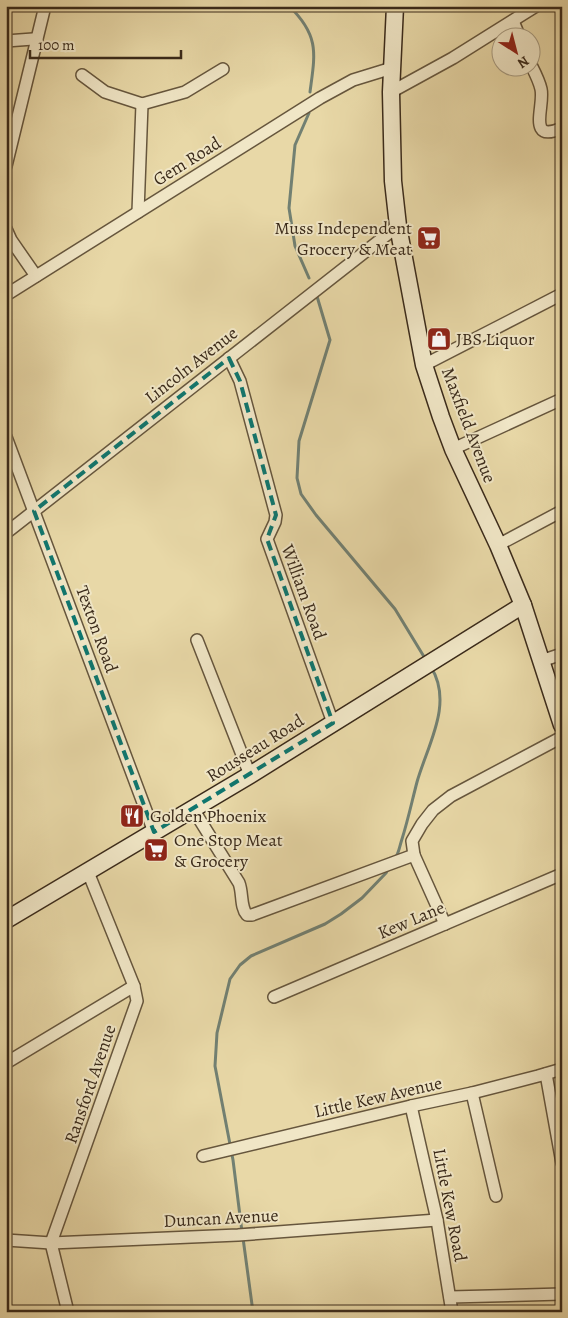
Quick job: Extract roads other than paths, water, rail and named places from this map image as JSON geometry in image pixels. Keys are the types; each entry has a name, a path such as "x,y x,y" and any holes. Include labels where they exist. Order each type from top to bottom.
{"main road":[{"name":"Maxfield Avenue","path":"395,6 391,92 393,181 398,226 424,365 453,449 498,545 523,605 562,725"},
{"name":"Rousseau Road","path":"6,920 250,775 523,605"}],"street":[{"path":"6,166 45,6"},
{"path":"391,92 453,58 536,6"},
{"path":"513,21 516,28"},
{"path":"6,41 38,40"},
{"name":"Gem Road","path":"6,294 320,98 353,80 392,68"},
{"path":"82,76 105,92 142,104 185,92 223,69"},
{"path":"536,78 541,89 542,99 539,122 541,128 546,132 562,128"},
{"path":"138,212 142,104"},
{"name":"Lincoln Avenue","path":"6,533 398,226"},
{"path":"6,229 11,240 36,276"},
{"path":"424,365 562,294"},
{"name":"William Road","path":"229,358 240,381 276,515 275,522 266,539 334,723"},
{"path":"453,449 562,399"},
{"name":"Texton Road","path":"6,438 154,832"},
{"path":"498,545 562,511"},
{"path":"197,640 250,775"},
{"path":"541,661 562,654"},
{"path":"445,924 414,856 412,841 422,824 433,810 451,796 562,737"},
{"path":"193,809 239,883 244,912 247,916 414,856"},
{"name":"Ransford Avenue","path":"52,1243 137,1001 134,986 88,872"},
{"name":"Kew Lane","path":"274,997 562,874"},
{"path":"6,1063 134,986"},
{"name":"Little Kew Avenue","path":"202,1156 472,1093 562,1069"},
{"path":"546,1074 562,1163"},
{"path":"472,1093 496,1196"},
{"name":"Little Kew Road","path":"411,1106 437,1220 452,1312"},
{"name":"Duncan Avenue","path":"6,1240 52,1243 244,1235 437,1220"},
{"path":"52,1243 68,1312"},
{"path":"450,1297 562,1294"}],"waterway":[{"path":"289,6 299,17 311,36 314,56 310,92"},
{"path":"309,113 295,145 289,208 295,246 309,278"},
{"path":"316,293 330,340 299,441 297,478 301,494 316,515 395,609 426,660"},
{"path":"396,857 421,768 432,740 439,710 440,696 437,681 431,667"},
{"path":"242,1232 233,1160 215,1066 217,1033 230,979 240,965 251,956 325,924 341,914 362,898 388,869"},
{"path":"243,1238 253,1312"}],"place":[{"name":"Muss Independent Grocery & Meat","path":"429,238"},
{"name":"JBS Liquor","path":"439,339"},
{"name":"Golden Phoenix","path":"132,816"},
{"name":"One Stop Meat & Grocery","path":"156,850"}]}
